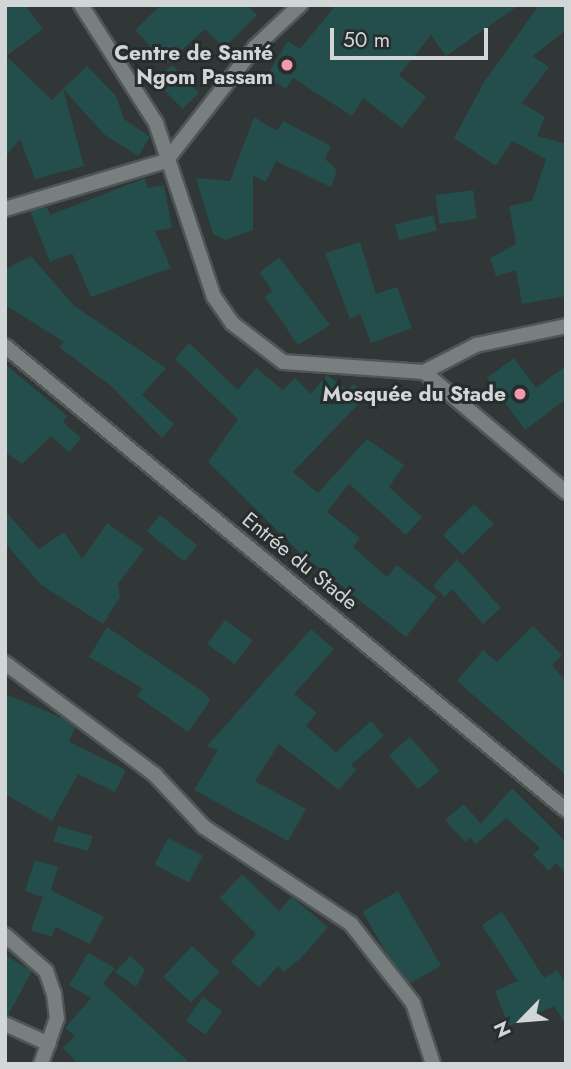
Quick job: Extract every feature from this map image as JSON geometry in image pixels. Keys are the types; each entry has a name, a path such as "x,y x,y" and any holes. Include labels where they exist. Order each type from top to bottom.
{"street":[{"path":"81,5 147,107 214,297 259,348 307,367 424,372 476,345 566,326"},
{"path":"5,209 166,161 255,47 300,5"},
{"name":"Entrée du Stade","path":"5,346 566,810"},
{"path":"424,372 566,492"},
{"path":"5,663 155,775 204,827 351,924 413,1003 433,1064"},
{"path":"5,935 46,971 57,1018 41,1064"},
{"path":"5,1024 49,1044"}],"building":[{"path":"5,5 25,5 43,29 6,56 52,100 63,89 84,166 35,179 20,139 5,157"},
{"path":"161,5 247,5 257,15 224,48 205,29 167,64 135,30"},
{"path":"336,5 519,5 446,56 431,35 399,75 426,97 402,128 363,98 352,116 293,78 286,89 266,77 288,41 300,49"},
{"path":"539,5 566,5 566,30 533,56 549,67 522,103 545,117 537,136 566,144 566,296 522,304 516,270 496,276 490,258 516,244 509,206 532,201 546,159 512,141 496,166 454,138 484,82"},
{"path":"172,65 199,93 183,109 155,81"},
{"path":"87,66 116,96 124,119 150,137 138,156 105,135 63,89"},
{"path":"254,117 277,131 283,121 331,146 325,159 337,170 331,187 276,161 266,182 253,176 253,230 225,240 213,234 196,178 230,181"},
{"path":"145,178 147,188 164,185 172,228 155,231 171,268 91,297 72,253 50,262 30,211 47,207 50,215"},
{"path":"473,190 477,219 439,224 435,195"},
{"path":"433,215 437,231 399,240 395,224"},
{"path":"360,242 376,294 397,287 412,328 371,343 360,314 350,319 325,253"},
{"path":"31,256 73,305 166,368 142,395 174,424 162,438 111,386 59,347 64,342 5,305 5,269"},
{"path":"279,257 330,325 298,345 265,297 272,291 260,272"},
{"path":"189,343 238,390 256,368 283,390 295,378 311,394 327,375 348,390 354,384 366,396 293,472 318,493 367,439 404,465 389,487 422,517 406,535 349,484 327,512 360,538 353,547 387,577 397,565 437,597 406,637 300,553 208,462 238,419 175,359"},
{"name":"Mosquée du Stade","path":"514,358 536,388 566,366 566,399 525,430 487,378"},
{"path":"5,364 67,416 63,422 81,438 69,452 51,436 22,464 5,452"},
{"path":"474,504 494,524 463,555 443,535"},
{"path":"5,511 39,549 64,532 82,559 107,523 144,549 118,584 120,597 103,624 40,584 5,543"},
{"path":"160,515 197,545 184,562 147,531"},
{"path":"457,559 501,608 483,624 452,589 445,597 433,586"},
{"path":"225,620 253,640 235,664 207,644"},
{"path":"533,626 562,655 552,665 566,682 566,775 457,681 483,650 497,662"},
{"path":"107,627 206,694 210,701 188,732 137,696 142,688 89,657"},
{"path":"311,629 334,649 294,694 317,713 306,726 336,752 371,721 384,736 351,765 356,770 339,790 279,744 255,781 306,809 288,841 194,790 218,750 207,746"},
{"path":"5,694 62,718 75,727 69,742 126,770 115,792 78,774 52,821 5,794"},
{"path":"410,737 440,771 418,789 389,755"},
{"path":"512,788 566,842 566,873 556,863 549,871 533,855 540,848 506,818 476,844 470,837 465,842 445,820 464,804 481,824"},
{"path":"58,826 93,836 88,851 54,841"},
{"path":"168,838 203,856 189,882 154,865"},
{"path":"35,860 58,867 51,890 104,917 90,944 55,927 52,937 31,930 43,897 25,891"},
{"path":"242,874 279,911 292,897 328,927 301,958 284,972 278,966 259,987 231,962 256,934 220,898"},
{"path":"398,891 441,965 405,986 362,912"},
{"path":"502,912 544,978 557,970 566,984 566,1025 554,1006 509,1026 495,991 518,981 482,925"},
{"path":"192,946 220,972 191,1003 163,977"},
{"path":"88,953 115,968 103,983 191,1064 78,1064 63,1048 75,1036 65,1028 91,998 69,985"},
{"path":"5,955 32,971 8,1015 5,1015"},
{"path":"130,956 145,970 136,987 115,972"},
{"path":"203,997 222,1011 205,1035 186,1020"}],"place":[{"name":"Centre de Santé Ngom Passam","path":"287,65"},
{"name":"Mosquée du Stade","path":"520,394"}]}
